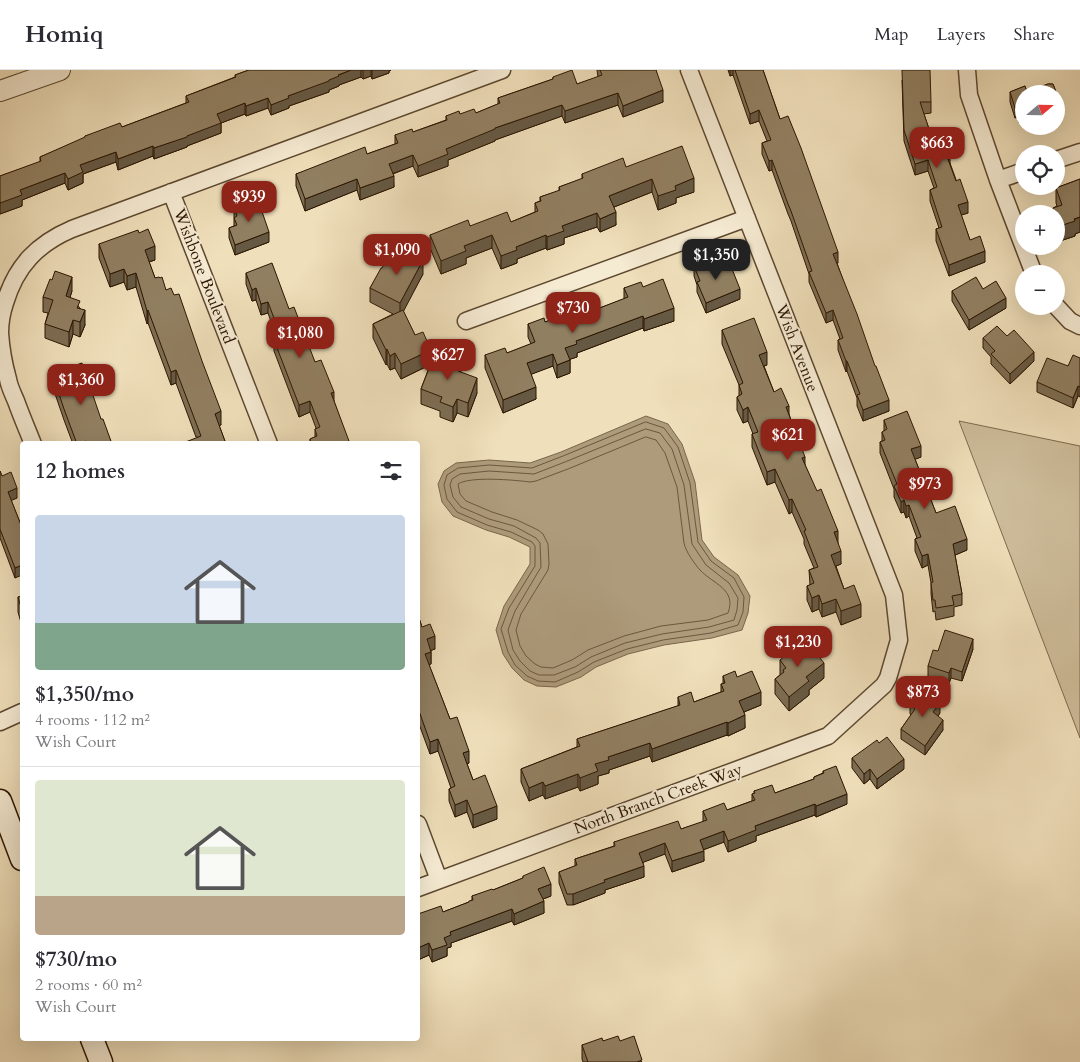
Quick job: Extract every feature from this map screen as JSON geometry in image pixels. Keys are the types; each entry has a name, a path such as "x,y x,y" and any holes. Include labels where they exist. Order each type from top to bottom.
{"main road":[{"path":"0,801 20,854"},
{"path":"93,1041 101,1062"}],"street":[{"path":"0,91 57,70"},
{"path":"32,441 8,380 0,332 3,310 9,289 22,266 34,252 59,234 502,70"},
{"name":"Wish Avenue","path":"690,70 894,595 899,640 888,678 884,685"},
{"path":"968,70 969,95 998,180 1031,265"},
{"path":"1065,157 1080,152"},
{"path":"998,180 1015,174"},
{"name":"Wishbone Boulevard","path":"172,192 268,441"},
{"path":"466,322 747,218"},
{"path":"1064,315 1070,322 1080,326"},
{"name":"North Branch Creek Way","path":"420,887 828,736 884,685"},
{"path":"0,722 20,713"},
{"path":"420,829 439,880"}],"shaded area":[{"path":"959,421 1080,446 1080,738"}],"water":[{"path":"646,416 668,424 682,444 695,482 702,540 714,557 738,575 750,596 748,613 742,630 712,638 664,645 628,654 596,667 581,677 556,687 537,686 524,680 512,668 503,654 496,630 504,606 530,564 530,547 453,516 442,502 438,484 444,471 456,463 489,460 530,463"}],"building":[{"path":"249,70 351,70 271,105 268,98 246,106 245,103 217,114 221,123 187,137 154,148 153,146 118,159 116,152 80,165 83,172 68,179 65,173 20,190 22,195 0,203 0,176 41,161 40,157 85,136 120,123 122,127 189,102 186,96 236,77 235,75"},
{"path":"572,70 577,84 602,75 600,70 656,70 663,90 623,106 618,93 565,111 562,105 495,128 446,149 448,154 418,166 413,155 389,164 394,176 360,188 357,179 305,199 296,174 365,147 367,154 398,143 395,135 412,129 413,132 447,120 446,116 459,111 460,114 474,109 476,113 500,103 498,98 553,79 553,77"},
{"path":"735,70 763,70 780,119 788,116 838,252 833,254 889,400 863,410 857,395 860,394 838,340 843,338 833,310 826,313 809,272 812,271 772,160 769,161 762,143 771,140 759,110 750,114"},
{"path":"902,70 930,70 931,102 920,102 932,138 943,134 950,153 946,154 956,181 960,179 968,202 958,205 970,240 980,236 985,251 949,265 936,229 942,227 930,190 937,187 928,160 915,164 904,130"},
{"path":"1015,90 1015,108 1010,92"},
{"path":"682,146 694,178 675,186 676,190 658,196 652,179 609,196 616,212 600,219 597,213 562,226 564,231 547,237 546,235 516,247 517,250 501,256 492,235 464,246 466,251 441,261 430,235 468,220 470,226 507,212 511,222 538,211 535,203 541,201 540,197 560,190 559,187 583,178 582,174 623,158 626,167"},
{"path":"1080,179 1080,217 1065,224 1065,205 1062,205 1058,195 1065,195 1065,185"},
{"path":"258,200 269,232 235,245 229,228 237,225 234,218 237,216 234,208"},
{"path":"148,229 155,246 145,250 155,278 162,277 166,290 171,288 174,295 179,294 221,411 215,414 225,441 188,441 201,436 176,370 171,372 147,311 136,273 127,276 124,269 110,274 99,244 138,230 139,233"},
{"path":"405,251 423,260 400,303 370,288 389,255 400,261"},
{"path":"712,259 716,270 730,264 740,289 706,303 697,282 700,281 694,266"},
{"path":"272,263 289,309 294,307 315,362 321,360 334,392 331,393 349,441 310,441 310,439 317,436 315,429 320,427 310,401 299,405 274,340 281,337 268,302 261,304 256,288 252,290 246,273"},
{"path":"55,271 72,277 66,296 80,301 77,308 85,310 80,322 73,320 69,332 45,324 53,300 43,297"},
{"path":"976,277 983,289 996,281 1006,298 969,320 952,291"},
{"path":"663,279 674,308 644,319 643,316 576,341 577,344 565,348 570,360 557,365 553,354 527,363 536,387 503,400 485,355 505,348 507,353 535,342 528,324 544,318 545,322 578,310 577,306 594,300 597,309 628,297 624,288 641,282 643,287"},
{"path":"403,310 415,335 423,332 431,350 401,364 395,353 390,356 373,324"},
{"path":"754,318 767,352 759,355 774,392 781,388 789,406 786,407 805,457 802,458 817,491 821,489 838,531 834,532 841,551 831,555 844,589 854,585 861,604 841,611 836,599 822,604 819,595 812,598 807,586 814,583 809,570 818,567 804,531 806,530 792,499 789,500 775,469 767,472 752,434 758,432 748,407 743,410 737,397 742,394 739,385 743,383 722,330"},
{"path":"997,326 1007,336 1014,330 1034,352 1010,374 991,354 995,351 983,338"},
{"path":"435,353 461,363 458,371 477,378 468,403 457,399 453,407 440,402 442,397 421,389"},
{"path":"1073,355 1080,358 1080,387 1078,386 1073,398 1037,382 1047,358 1068,366"},
{"path":"82,363 101,419 103,419 111,441 76,441 52,373"},
{"path":"907,411 921,446 911,449 936,513 955,506 967,539 953,544 962,594 952,596 954,605 936,608 935,600 933,600 931,583 933,582 928,554 922,556 915,539 921,537 909,505 906,506 904,500 901,502 894,486 897,484 880,442 885,440 882,432 887,429 884,420"},
{"path":"0,471 2,476 11,472 17,488 8,492 20,522 20,566 15,568 0,529"},
{"path":"420,621 422,627 430,624 435,636 427,639 431,652 425,654 450,719 457,717 469,751 463,753 473,780 485,775 497,806 473,815 467,800 455,805 449,789 455,786 438,739 430,742 420,714"},
{"path":"945,630 973,639 962,672 951,668 949,673 928,666 933,650 938,651"},
{"path":"805,639 824,663 806,677 809,681 789,697 775,679 786,668 780,660"},
{"path":"735,671 737,677 752,671 761,692 739,701 745,715 728,723 652,749 650,743 608,757 609,760 595,764 598,771 580,778 578,774 545,786 543,782 529,788 521,769 580,746 577,739 680,705 678,697 691,692 694,702 724,691 721,684 725,683 723,676"},
{"path":"920,689 940,703 933,712 943,720 925,746 901,729 915,709 910,704"},
{"path":"887,737 904,759 877,779 870,769 864,774 852,758 877,740 879,743"},
{"path":"836,766 847,794 755,826 756,830 728,841 724,831 700,840 704,851 672,861 665,843 639,853 644,866 604,880 605,882 573,894 567,894 559,872 577,865 575,859 615,846 614,842 678,821 681,829 707,820 703,811 724,803 727,810 755,800 752,794 755,793 754,791 772,785 775,793 814,779 814,777 824,773 823,771"},
{"path":"544,867 551,884 538,889 544,901 514,914 512,909 450,932 451,935 444,938 447,945 432,950 429,943 420,947 420,913 441,906 443,912 473,900 472,896 493,890 523,878 523,876"},
{"path":"618,1036 620,1041 634,1036 642,1060 637,1062 588,1062 582,1045 602,1038 603,1041"}]}
